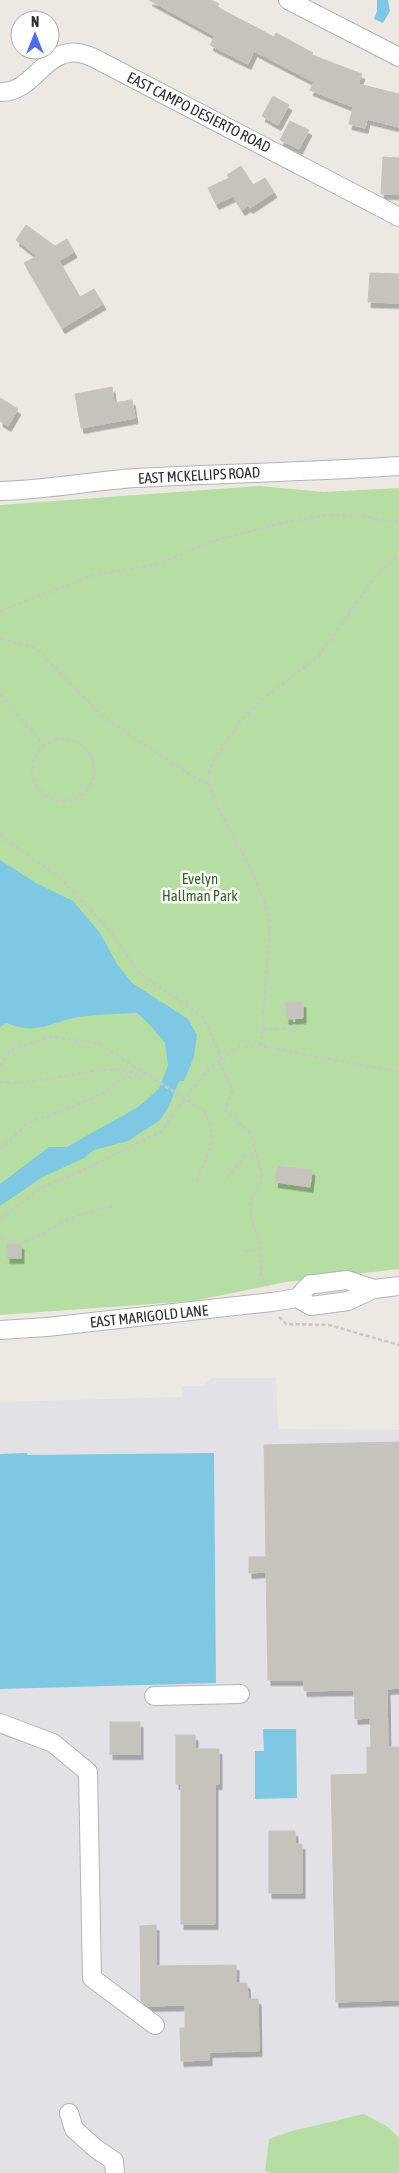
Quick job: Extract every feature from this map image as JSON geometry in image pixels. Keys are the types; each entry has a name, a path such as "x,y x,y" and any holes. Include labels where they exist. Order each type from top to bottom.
{"street":[{"path":"288,0 399,57"},
{"name":"EAST CAMPO DESIERTO ROAD","path":"0,92 21,88 52,60 64,54 78,52 94,58 399,217"},
{"name":"EAST MCKELLIPS ROAD","path":"0,491 56,488 129,478 324,471 399,466"},
{"name":"EAST MARIGOLD LANE","path":"0,1330 47,1327 272,1302 297,1298 310,1284 347,1280 374,1289 399,1286"},
{"path":"154,1696 240,1694"},
{"path":"0,1723 53,1743 88,1772 92,1978 155,2025"},
{"path":"69,2113 74,2129 95,2148 114,2161 115,2173"}],"path":[{"path":"0,611 94,574 158,564 213,541 287,522 325,515 361,516 399,524"},
{"path":"261,1046 270,925 265,904 248,863 220,812 210,785 210,772 214,760 241,720 266,696 318,657 377,574 399,554"},
{"path":"0,638 36,648 101,715 180,769 210,785"},
{"path":"0,694 44,746"},
{"path":"63,739 74,741 83,746 90,754 94,764 91,784 85,792 67,801 48,797 40,790 32,772 37,753 44,746 53,741 63,739"},
{"path":"0,835 61,879 110,931 139,973 202,1017 222,1059"},
{"path":"262,1029 294,1029 294,1018"},
{"path":"0,1066 11,1050 51,1037 98,1043 204,1111 211,1123 212,1147 196,1181"},
{"path":"0,1219 42,1187 81,1171 162,1131 184,1098 208,1070 238,1047 261,1046 399,1072"},
{"path":"218,1062 233,1089 225,1110 250,1134 262,1182 250,1200 252,1221 261,1243 261,1276 268,1286 277,1315 286,1324 329,1326 399,1344"},
{"path":"0,1082 48,1080 104,1070 121,1070 145,1074"},
{"path":"0,1149 29,1122 63,1111 110,1090 120,1079 145,1074"},
{"path":"227,1178 245,1156 255,1153"},
{"path":"0,1237 6,1241 17,1243 27,1241 48,1232 70,1218 114,1206"},
{"path":"245,1251 261,1250"}],"shaded area":[{"path":"213,1378 276,1378 278,1429 399,1430 399,2173 0,2173 0,1402 182,1397 182,1386 203,1386"}],"green space":[{"name":"Evelyn Hallman Park","path":"259,486 324,492 399,488 399,1269 286,1282 193,1301 0,1315 0,505"},
{"path":"364,2114 388,2127 399,2138 399,2173 271,2173 265,2171 269,2139 292,2131"}],"water":[{"path":"377,0 388,0 390,11 383,23 374,19 377,11"},
{"path":"0,860 36,883 73,901 100,933 117,964 132,983 188,1019 197,1035 194,1057 184,1081 179,1081 169,1106 160,1120 128,1141 94,1150 84,1158 41,1178 0,1206 0,1184 49,1147 67,1147 138,1107 159,1089 168,1065 165,1043 137,1013 86,1016 38,1028 18,1027 6,1023 0,1027"},
{"path":"27,1453 28,1455 214,1453 216,1683 0,1689 0,1454"},
{"path":"263,1729 296,1729 297,1798 255,1799 255,1751 264,1751"}],"building":[{"path":"149,0 211,0 219,4 217,7 274,37 276,33 313,53 312,55 362,74 358,84 399,94 399,127 367,119 365,128 349,124 353,107 310,90 314,82 254,51 248,64 210,45 215,36"},
{"path":"273,96 289,105 278,125 262,116"},
{"path":"290,121 309,130 299,149 280,140"},
{"path":"383,157 399,158 399,194 381,194"},
{"path":"241,166 253,185 265,178 274,192 250,208 248,206 242,210 233,196 216,204 208,188 229,178 227,175"},
{"path":"26,225 55,246 67,239 74,252 59,261 80,297 94,289 103,304 62,328 24,263 37,256 16,240"},
{"path":"370,273 399,274 399,303 368,302"},
{"path":"112,387 114,403 132,400 135,418 81,428 75,394"},
{"path":"0,398 18,409 8,426 0,421"},
{"path":"286,1002 303,1002 303,1018 286,1019"},
{"path":"278,1166 312,1170 310,1187 275,1182"},
{"path":"7,1244 21,1244 21,1258 7,1258"},
{"path":"399,1442 399,1688 387,1689 388,1747 399,1747 399,2000 336,2002 331,1775 367,1774 367,1747 371,1747 370,1718 355,1719 354,1690 304,1691 304,1680 268,1680 266,1572 249,1573 249,1557 266,1557 264,1445"},
{"path":"110,1722 140,1722 140,1754 110,1754"},
{"path":"176,1735 195,1735 195,1749 219,1749 219,1784 215,1784 215,1924 181,1924 181,1784 176,1784"},
{"path":"269,1831 295,1831 295,1844 302,1844 302,1893 269,1893"},
{"path":"156,1925 156,1966 236,1965 236,1983 247,1983 248,1999 258,1999 259,2051 209,2052 209,2060 181,2061 180,2028 185,2028 185,2005 147,2006 141,2001 140,1926"}]}
